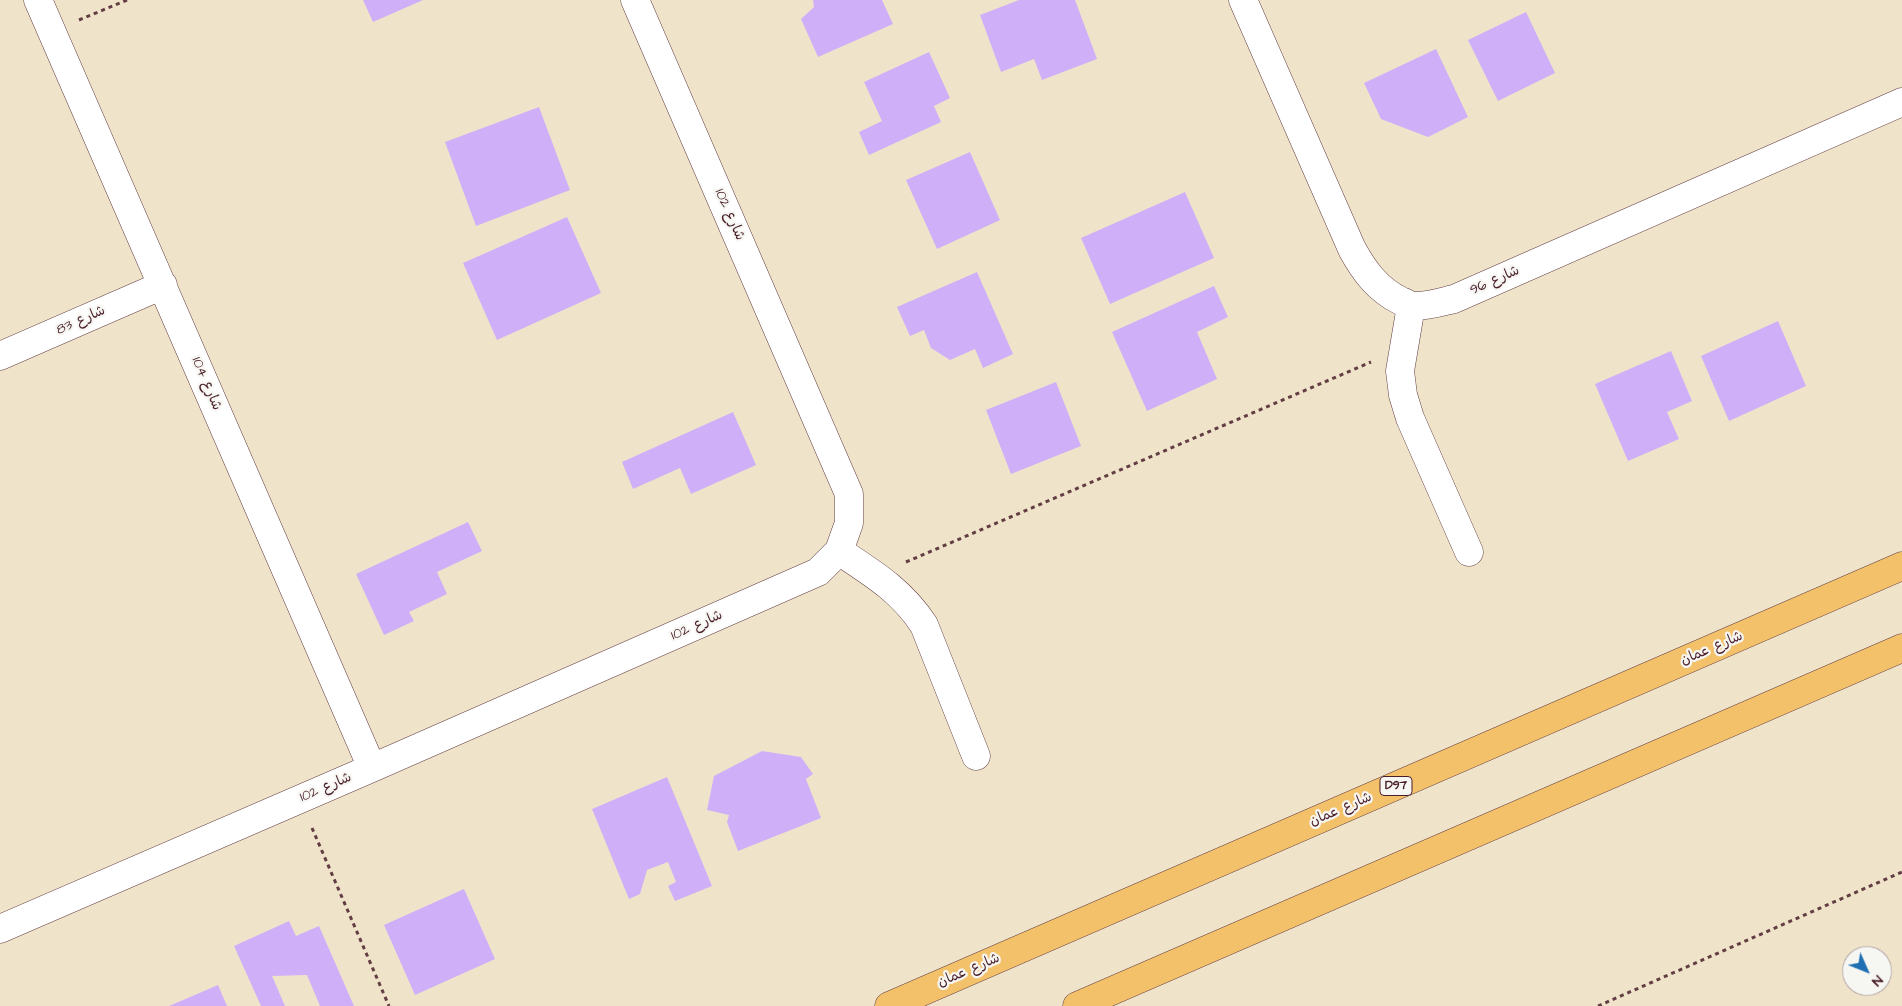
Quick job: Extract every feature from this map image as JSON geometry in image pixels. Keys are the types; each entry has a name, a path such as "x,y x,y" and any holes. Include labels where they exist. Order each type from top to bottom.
{"main road":[{"name":"شارع عمان","path":"889,1006 1902,566"},
{"path":"1077,1006 1902,648"}],"street":[{"name":"شارع 104","path":"38,0 372,768"},
{"name":"شارع 102","path":"0,929 818,572 839,551 849,523 849,494 635,0"},
{"path":"1243,0 1348,240 1362,267 1392,297 1411,306 1400,372 1403,395 1410,418 1469,552"},
{"name":"شارع 96","path":"1411,306 1433,304 1454,299 1902,102"},
{"name":"شارع 83","path":"0,356 163,285"},
{"path":"839,551 901,595 914,609 924,625 976,756"}],"path":[{"path":"52,32 127,0"},
{"path":"876,576 1403,348"},
{"path":"300,799 389,1006"},
{"path":"1598,1006 1902,872"}],"building":[{"path":"363,0 423,0 373,22"},
{"path":"813,0 882,0 893,24 818,57 801,19 814,7"},
{"path":"1019,0 1075,0 1097,59 1042,80 1034,59 1001,72 980,15"},
{"path":"1526,12 1555,73 1498,101 1468,40"},
{"path":"1436,49 1468,117 1428,137 1381,119 1364,83"},
{"path":"929,52 950,98 934,106 941,122 869,155 859,132 882,121 864,82"},
{"path":"539,107 570,190 476,226 445,142"},
{"path":"970,152 1000,220 937,249 906,180"},
{"path":"1185,192 1214,258 1110,304 1081,238"},
{"path":"567,217 601,293 497,340 463,263"},
{"path":"977,272 1013,354 983,368 975,349 950,360 931,348 924,330 910,336 897,307"},
{"path":"1214,286 1228,317 1197,332 1217,379 1147,411 1112,332"},
{"path":"1778,321 1806,386 1729,421 1701,356"},
{"path":"1671,351 1692,401 1667,412 1679,439 1628,461 1595,384"},
{"path":"1056,382 1081,446 1011,474 986,410"},
{"path":"733,412 756,465 691,494 680,468 633,489 622,462"},
{"path":"468,522 482,551 437,572 447,594 409,612 414,621 384,635 356,574"},
{"path":"762,751 801,757 813,774 806,779 821,818 738,851 727,822 729,815 707,810 714,776"},
{"path":"667,777 712,886 675,901 668,886 676,882 668,862 647,870 640,894 629,899 592,809"},
{"path":"464,889 495,959 415,995 384,925"},
{"path":"289,921 296,936 319,926 354,1006 320,1006 307,975 272,976 285,1006 261,1006 234,946"},
{"path":"218,985 227,1006 169,1006"}]}
